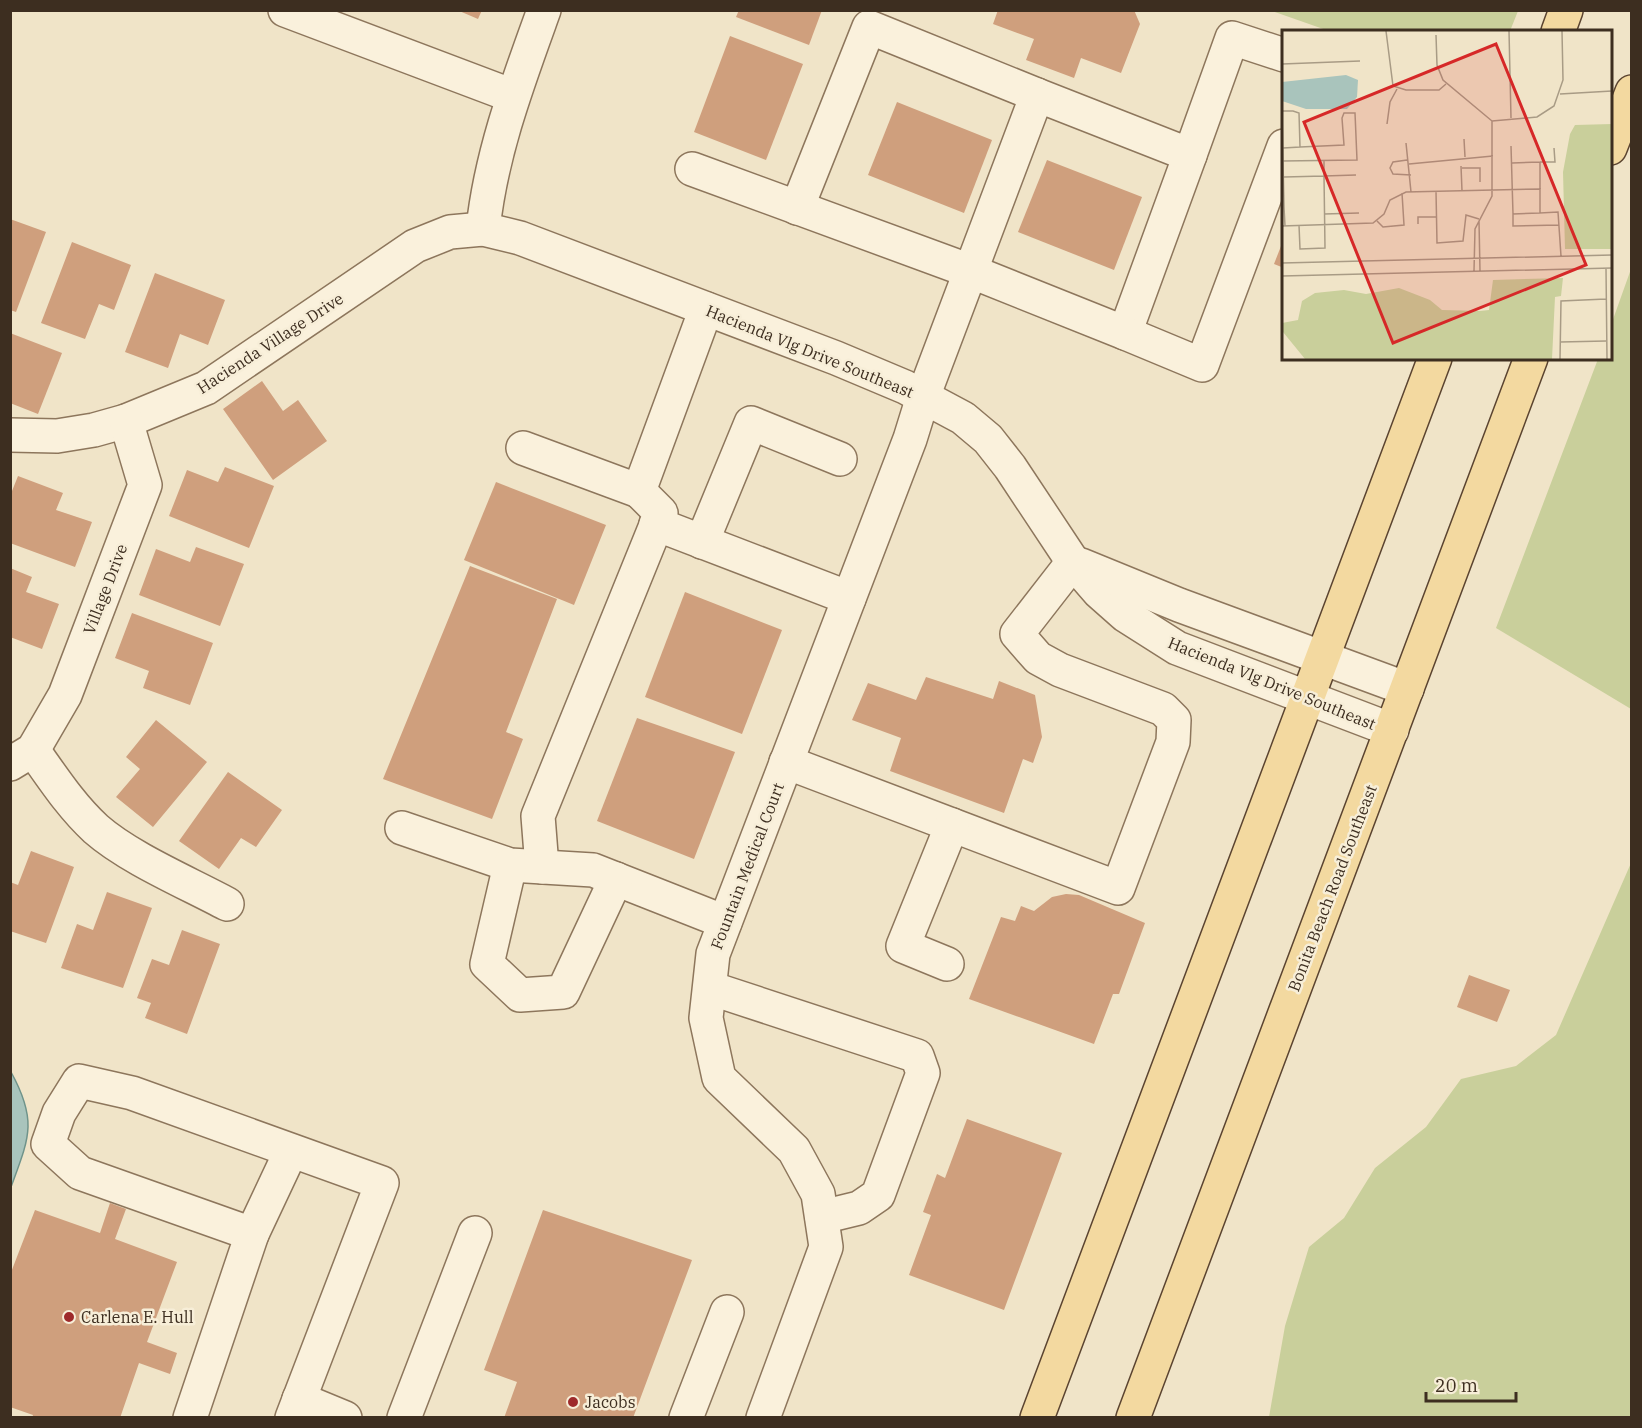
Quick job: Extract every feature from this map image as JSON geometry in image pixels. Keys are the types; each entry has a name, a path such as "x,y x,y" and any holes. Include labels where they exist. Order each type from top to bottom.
{"main road":[{"path":"1559,30 1566,10"},
{"path":"1612,145 1632,92"},
{"path":"1037,1418 1434,360"},
{"name":"Bonita Beach Road Southeast","path":"1133,1418 1531,360"}],"street":[{"path":"285,10 513,96"},
{"path":"483,229 486,197 513,96 544,10"},
{"path":"796,208 872,19 1037,95 1190,155"},
{"path":"1125,333 1232,38 1282,54"},
{"name":"Fountain Medical Court","path":"763,1418 826,1247 818,1194 794,1150 719,1078 706,1018 713,954 910,439 923,397 1037,95"},
{"path":"692,169 970,271 1202,365 1282,151"},
{"name":"Hacienda Vlg Drive Southeast","path":"483,229 520,238 836,358 923,397 963,418 988,439 1010,467 1073,562 1099,592 1125,615 1177,648 1392,730"},
{"name":"Hacienda Village Drive","path":"10,435 57,436 126,421 206,388 415,246 450,232 483,229"},
{"path":"639,491 706,309"},
{"name":"Village Drive","path":"126,421 145,485 65,695 22,757 98,831 227,904"},
{"path":"702,542 751,423 840,459"},
{"path":"523,448 639,491 661,513 538,816 526,866 487,964 520,995 563,992 616,879"},
{"path":"656,524 849,598"},
{"path":"786,762 1118,888 1173,742 1174,720 1164,709 1038,658 1017,634 1073,562 1322,659 1407,689"},
{"path":"947,964 903,946 952,825"},
{"path":"402,828 526,866 593,870 725,922"},
{"path":"710,988 917,1056 923,1073 878,1195 859,1208 822,1217"},
{"path":"252,1234 80,1173 48,1144 59,1113 79,1081 132,1093 382,1183 296,1408 345,1418"},
{"path":"190,1418 252,1234 291,1151"},
{"path":"404,1418 475,1233"},
{"path":"686,1418 727,1312"}],"green space":[{"path":"1518,10 1510,30 1326,30 1272,11"},
{"path":"1631,269 1632,709 1496,628 1598,360 1612,360 1612,322"},
{"path":"1631,863 1631,1417 1269,1417 1285,1326 1309,1247 1344,1218 1375,1168 1426,1127 1461,1079 1516,1066 1556,1035"}],"water":[{"path":"11,1072 25,1104 28,1129 11,1187"}],"building":[{"path":"457,10 482,10 478,19"},
{"path":"739,10 822,10 809,45 736,17"},
{"path":"998,10 1134,10 1140,24 1121,73 1081,58 1074,78 1026,60 1034,39 993,24"},
{"path":"730,36 803,64 766,160 694,132"},
{"path":"897,102 992,140 964,213 868,175"},
{"path":"1047,160 1142,197 1114,270 1018,232"},
{"path":"10,219 46,232 16,312 10,310"},
{"path":"72,242 131,265 114,310 99,304 85,339 41,323"},
{"path":"1282,244 1282,267 1274,264"},
{"path":"155,273 225,300 208,345 180,334 168,368 125,352"},
{"path":"10,333 62,353 38,414 10,403"},
{"path":"262,381 283,411 298,400 327,441 273,480 223,409"},
{"path":"225,467 274,486 249,548 169,516 187,470 218,482"},
{"path":"18,476 63,493 56,510 92,522 75,567 10,543 10,496"},
{"path":"496,482 606,525 574,605 464,560"},
{"path":"196,547 244,564 220,626 139,595 156,549 190,562"},
{"path":"470,566 557,599 506,732 523,739 492,819 383,779"},
{"path":"10,568 32,577 26,592 59,604 42,649 10,637"},
{"path":"685,592 782,630 742,734 645,697"},
{"path":"132,613 213,643 190,705 143,688 149,671 115,658"},
{"path":"926,677 993,699 999,681 1035,695 1042,737 1033,763 1023,759 1004,813 890,771 901,738 852,720 868,683 916,700"},
{"path":"637,718 735,752 694,859 597,821"},
{"path":"156,720 207,762 153,827 116,797 140,769 126,757"},
{"path":"228,772 282,810 256,847 241,838 219,869 179,841"},
{"path":"31,851 74,867 46,943 10,931 10,882 18,885"},
{"path":"107,892 152,908 123,988 61,968 77,924 93,930"},
{"path":"1066,894 1079,895 1145,923 1119,994 1113,994 1094,1044 969,999 1001,917 1015,921 1021,906 1034,911 1052,897"},
{"path":"182,930 220,944 187,1034 145,1018 151,1003 137,998 152,959 169,965"},
{"path":"1469,975 1510,990 1497,1022 1457,1007"},
{"path":"967,1119 1062,1153 1004,1310 909,1275 931,1215 923,1212 937,1174 945,1178"},
{"path":"110,1203 126,1209 115,1239 177,1262 147,1342 177,1353 170,1374 139,1363 120,1418 32,1418 33,1415 10,1407 10,1275 35,1210 100,1233"},
{"path":"543,1210 692,1260 633,1418 504,1418 517,1382 484,1370"}],"place":[{"name":"Carlena E. Hull","path":"69,1317"},
{"name":"Jacobs","path":"573,1402"}]}
